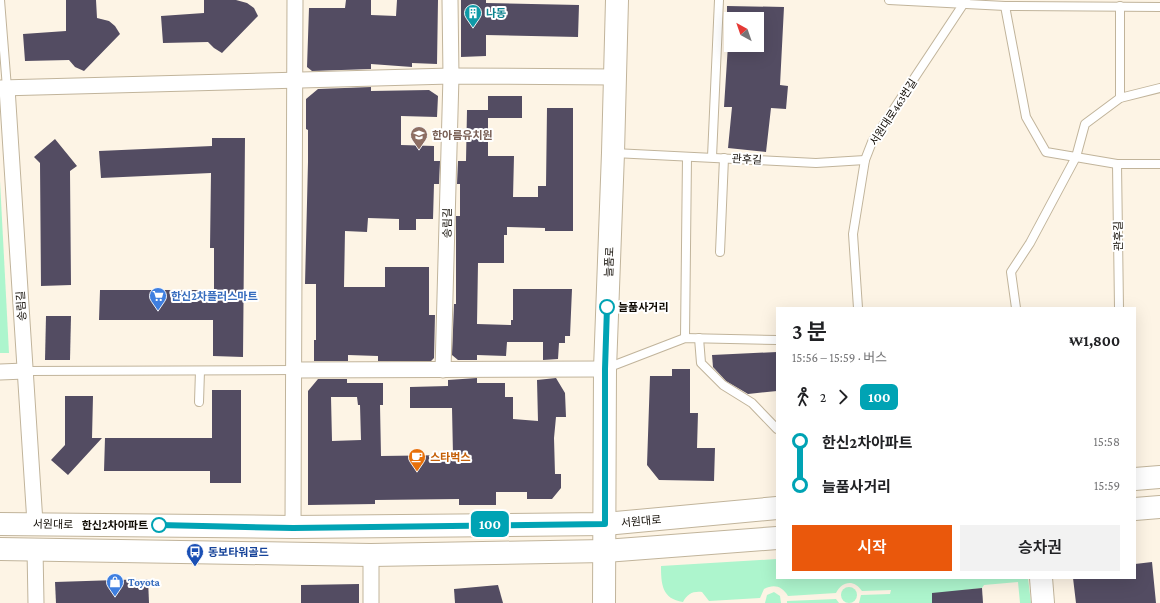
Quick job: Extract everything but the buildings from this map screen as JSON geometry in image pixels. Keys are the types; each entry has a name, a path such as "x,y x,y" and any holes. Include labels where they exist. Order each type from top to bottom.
{"street":[{"path":"293,528 295,0"},
{"name":"송림길","path":"443,370 450,76 450,0"},
{"name":"늘품로","path":"605,551 605,369 614,153 614,78 617,0"},
{"path":"4,88 450,76 614,78"},
{"name":"송림길","path":"4,88 35,523"},
{"path":"293,370 605,369"},
{"path":"0,372 25,371"},
{"path":"1136,479 1160,477"},
{"path":"1136,509 1160,507"},
{"name":"서원대로","path":"0,524 35,523 293,528 605,524 776,508"},
{"path":"35,523 36,603"},
{"path":"0,549 371,555 605,551 776,538"},
{"path":"604,603 605,551"},
{"path":"371,555 371,603"},
{"path":"1041,579 1043,603"}],"lane":[{"path":"0,0 4,88"},
{"path":"712,157 719,0"},
{"path":"889,0 994,3 1005,6 1160,7"},
{"name":"서원대로463번길","path":"858,307 853,234 864,160 872,142 965,2"},
{"path":"1005,6 1026,116 1046,152 1117,164 1160,164"},
{"path":"1120,6 1120,98"},
{"path":"1016,307 1011,272 1030,243 1076,157 1085,124 1120,98 1160,88"},
{"path":"614,153 724,158"},
{"path":"685,338 687,157"},
{"name":"관후길","path":"720,252 724,158 816,163 864,160"},
{"name":"관후길","path":"1117,164 1119,307"},
{"path":"605,369 685,338 776,340"},
{"path":"699,338 701,363 723,385 752,403 776,428"},
{"path":"199,402 200,370"},
{"path":"25,371 293,370"}],"green space":[{"path":"0,181 9,353 0,353"},
{"path":"776,559 776,579 1028,579 1031,603 1020,603 1018,582 984,585 982,588 965,590 937,603 859,603 861,595 890,594 891,590 862,591 859,587 852,583 841,586 836,593 788,596 783,590 774,586 764,589 760,598 709,601 702,592 699,592 688,595 683,602 671,598 664,590 661,579 661,566"},
{"path":"846,587 852,587 857,592 855,601 852,603 846,603 841,598 841,592"},
{"path":"774,592 780,596 781,603 765,603 767,595"},
{"path":"836,599 839,603 787,603 787,601"}],"bus line":[{"name":"100","path":"159,525 293,528 564,523 605,524 605,369 607,307"}],"place":[{"name":"나동","path":"473,28"},
{"name":"한아름유치원","path":"419,150"},
{"name":"늘품사거리","path":"607,307"},
{"name":"한신2차플러스마트","path":"158,311"},
{"name":"스타벅스","path":"417,472"},
{"name":"한신2차아파트","path":"159,525"},
{"name":"동보타워골드","path":"195,567"},
{"name":"Toyota","path":"115,597"}]}
